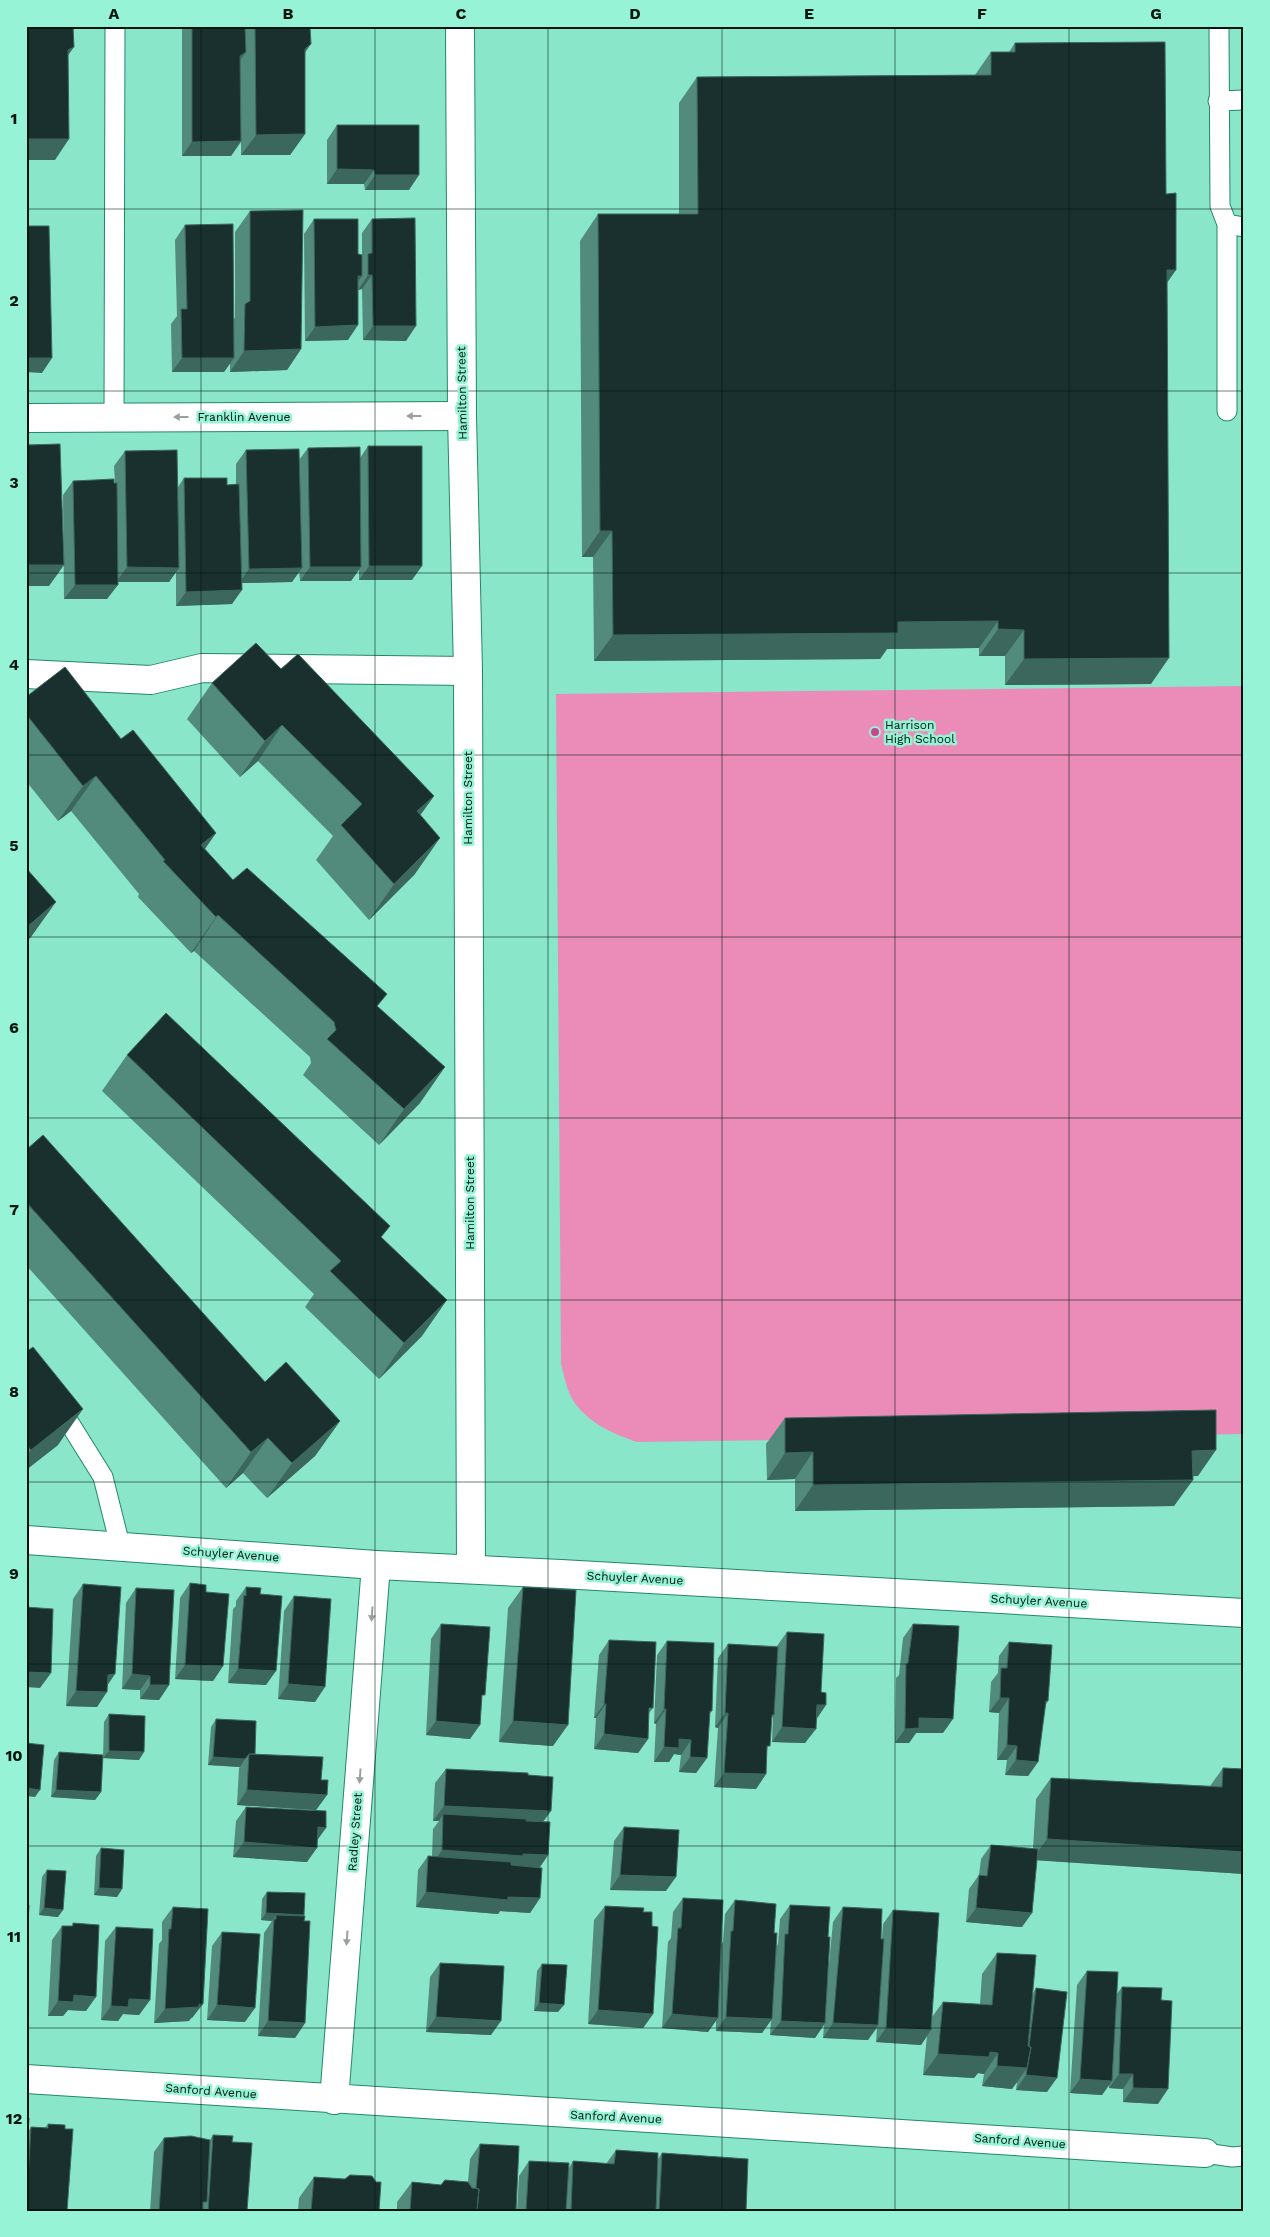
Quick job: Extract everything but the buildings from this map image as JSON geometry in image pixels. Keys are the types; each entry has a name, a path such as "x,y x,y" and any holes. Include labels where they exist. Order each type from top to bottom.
{"street":[{"name":"Hamilton Street","path":"460,26 462,416 468,671 471,1569"},
{"name":"Franklin Avenue","path":"26,418 462,416"},
{"path":"26,674 151,680 202,668 468,671"},
{"name":"Schuyler Avenue","path":"26,1540 120,1545 376,1565 1244,1613"},
{"name":"Radley Street","path":"334,2100 376,1565"},
{"name":"Sanford Avenue","path":"26,2079 334,2100 1205,2153"}],"lane":[{"path":"114,418 115,26"},
{"path":"1219,26 1220,206 1236,225 1228,411"},
{"path":"1218,101 1244,100"},
{"path":"26,1370 60,1408 103,1477 120,1545"},
{"path":"1205,2153 1232,2157 1244,2156"}],"shaded area":[{"path":"1244,686 1244,1434 637,1442 596,1424 588,1417 573,1400 568,1390 561,1364 556,694"}],"place":[{"name":"Harrison High School","path":"875,732"}]}
